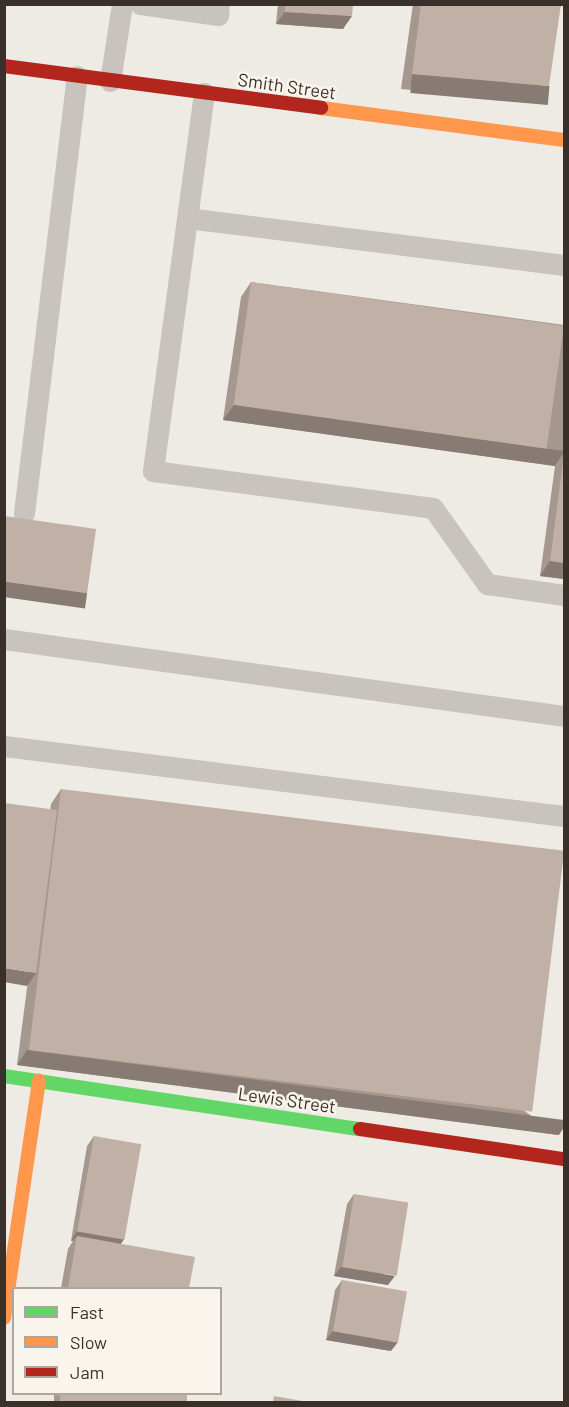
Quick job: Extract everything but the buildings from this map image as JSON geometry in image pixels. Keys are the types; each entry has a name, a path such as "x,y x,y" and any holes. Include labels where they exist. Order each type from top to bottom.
{"street":[{"name":"Smith Street","path":"4,66 564,141"},
{"name":"Lewis Street","path":"4,1076 564,1159"},
{"path":"4,1318 39,1081"}],"lane":[{"path":"111,81 122,4"},
{"path":"140,4 218,15 219,4"},
{"path":"24,513 77,76"},
{"path":"204,93 153,471 433,508 487,585 564,595"},
{"path":"187,218 564,265"},
{"path":"4,639 564,716"},
{"path":"4,746 564,816"}],"traffic: fast":[{"path":"4,1076 360,1129"}],"traffic: slow":[{"path":"321,108 564,140"},
{"path":"4,1318 39,1081"}],"traffic: jam":[{"path":"4,66 321,108"},
{"path":"360,1129 564,1159"}]}
